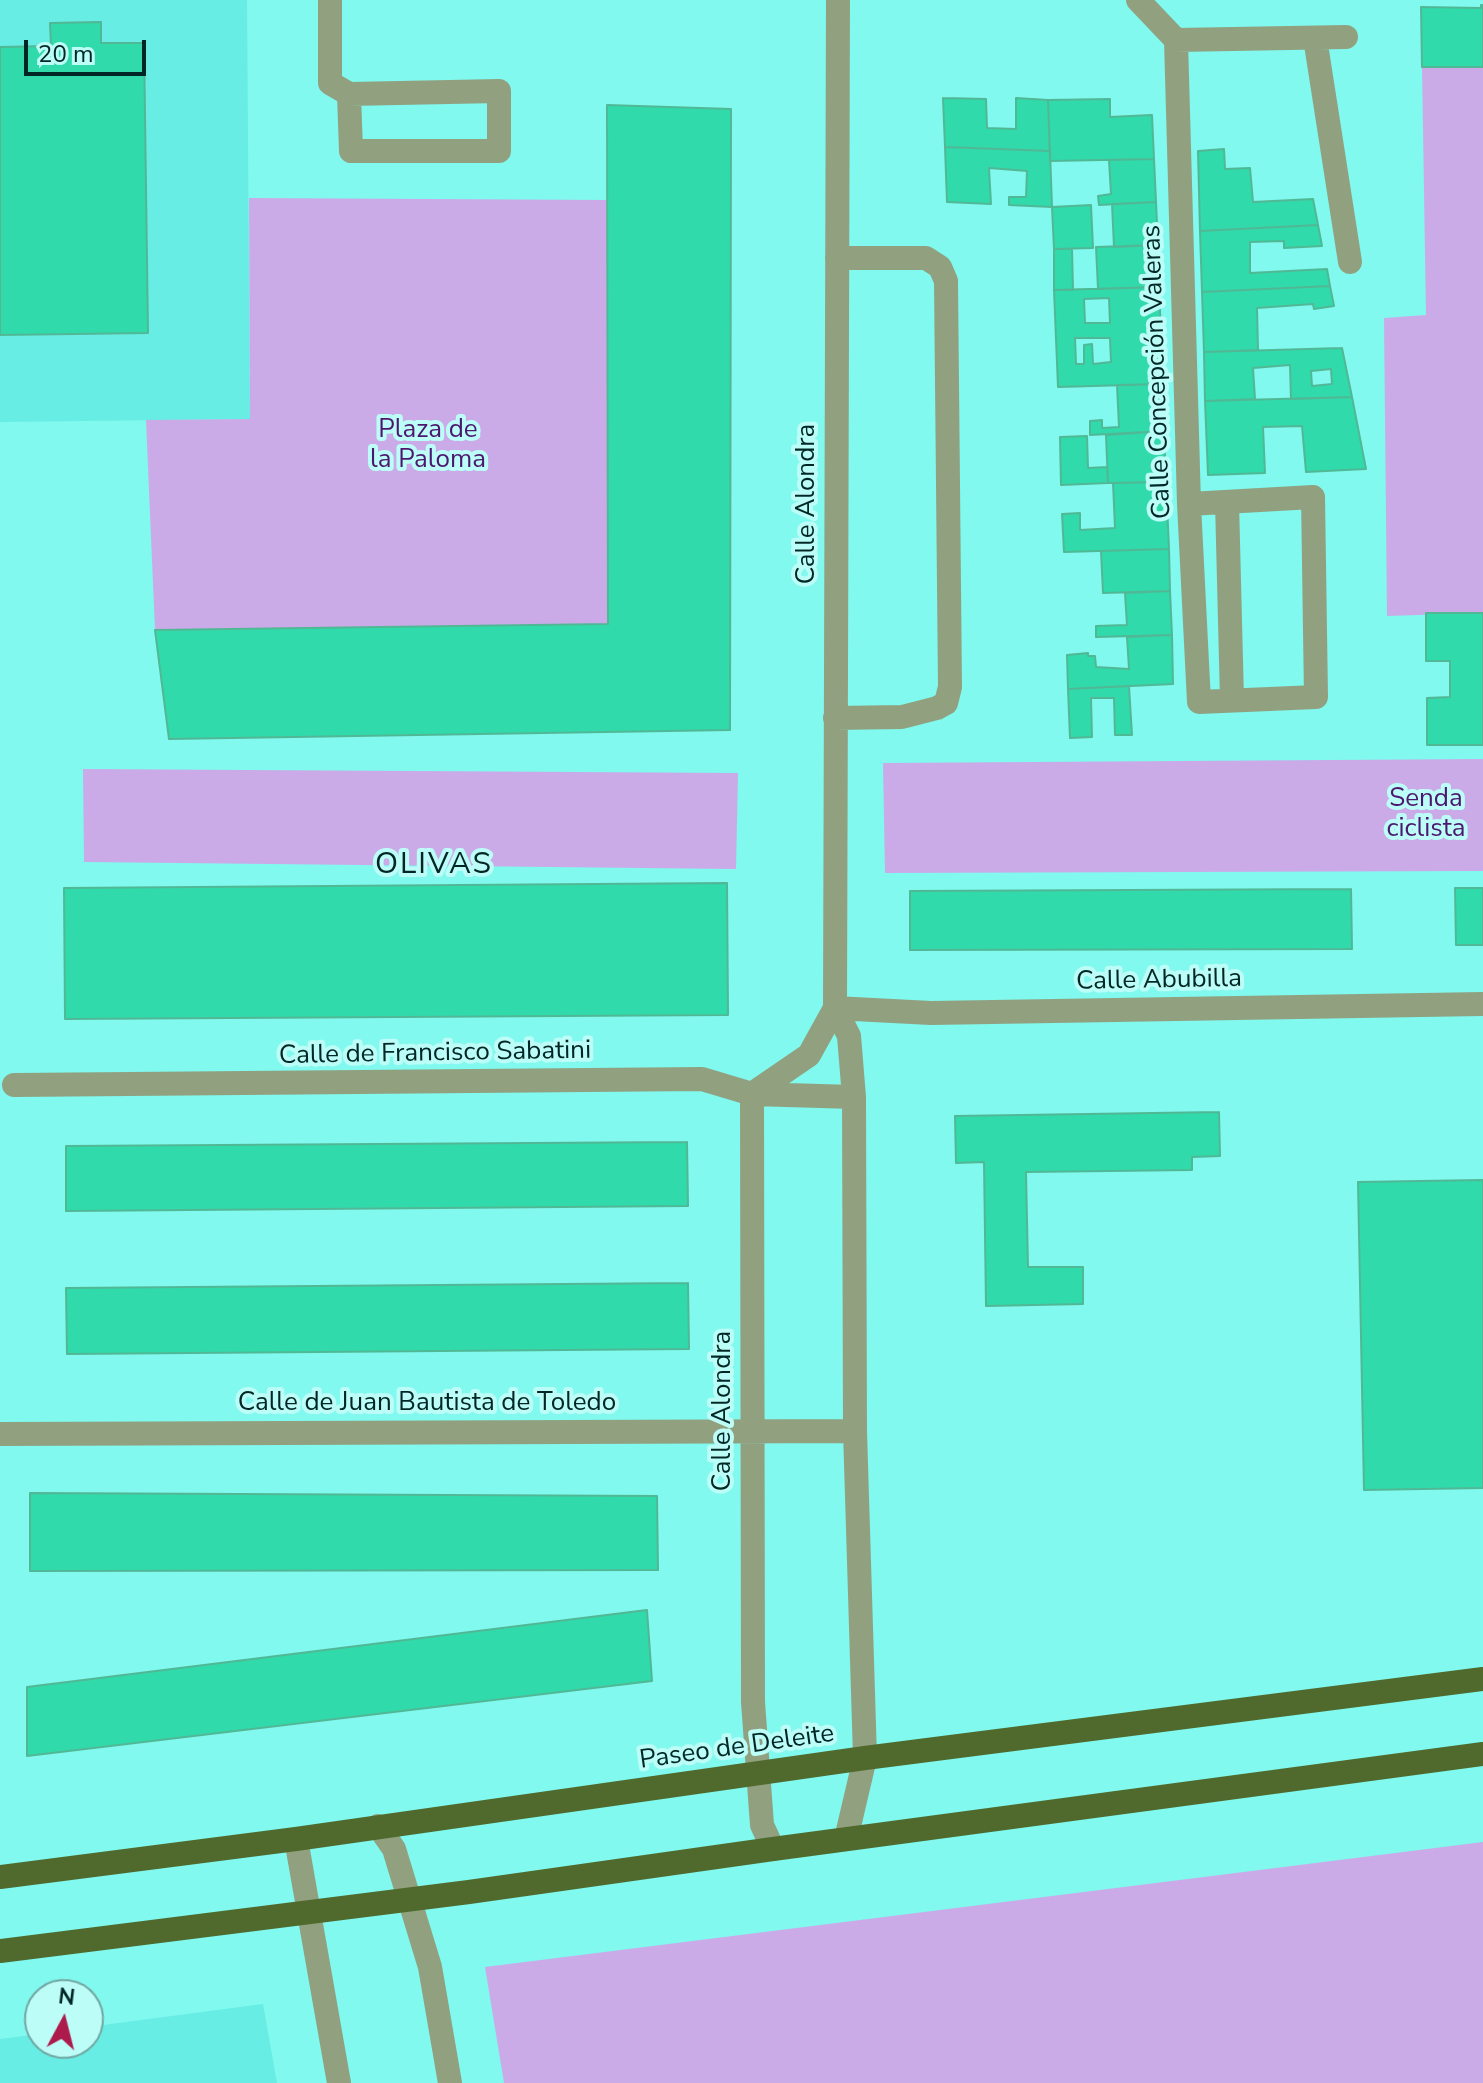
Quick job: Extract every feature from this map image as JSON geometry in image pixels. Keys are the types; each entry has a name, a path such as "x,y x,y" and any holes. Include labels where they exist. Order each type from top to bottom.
{"main road":[{"name":"Paseo de Deleite","path":"0,1877 296,1839 865,1758 1483,1679"},
{"path":"0,1951 409,1900 1483,1754"}],"street":[{"path":"330,0 330,83 349,94 499,91 499,151 351,151 349,94"},
{"name":"Calle Alondra","path":"838,0 835,1008 849,1036 854,1097 855,1431 865,1758 846,1839"},
{"path":"1138,0 1176,40 1346,37"},
{"path":"1315,38 1350,262"},
{"name":"Calle Concepción Valeras","path":"1176,40 1189,504 1199,702 1232,700"},
{"path":"835,718 902,717 937,708 946,703 950,687 946,281 940,267 926,258 837,258"},
{"path":"1189,504 1313,497 1316,697 1232,700 1227,502"},
{"name":"Calle Abubilla","path":"835,1008 931,1013 1483,1004"},
{"name":"Calle Alondra","path":"773,1849 762,1825 756,1773 753,1687 752,1094 809,1055 835,1008"},
{"name":"Calle de Francisco Sabatini","path":"14,1085 702,1079 752,1094 854,1097"},
{"name":"Calle de Juan Bautista de Toledo","path":"0,1434 855,1431"},
{"path":"378,1826 394,1849 430,1967 450,2083"},
{"path":"296,1839 339,2083"}],"shaded area":[{"path":"0,0 247,0 250,419 0,422"},
{"path":"263,2004 277,2083 0,2083 0,2039 24,2036 24,2059 104,2059 104,2025"}],"green space":[{"path":"1422,67 1483,67 1483,613 1387,616 1384,318 1426,315"},
{"name":"Plaza de la Paloma","path":"249,198 607,200 608,624 155,630 146,420 250,419"},
{"name":"Senda ciclista","path":"1483,759 1483,871 885,873 883,763"},
{"path":"83,769 738,773 736,869 84,862"},
{"path":"1483,1842 1483,2083 504,2083 485,1967"}],"building":[{"path":"1481,5 1483,67 1422,67 1421,7 1481,8"},
{"path":"101,22 101,43 144,43 148,333 0,335 0,47 51,46 50,23"},
{"path":"943,98 986,99 987,128 1016,129 1016,98 1048,100 1050,151 945,147"},
{"path":"1110,99 1110,117 1152,115 1154,159 1050,161 1048,100"},
{"path":"607,105 731,109 730,730 169,739 155,630 608,624"},
{"path":"945,147 1050,151 1052,207 1009,205 1009,197 1026,197 1027,171 989,168 991,204 947,202"},
{"path":"1224,149 1225,169 1250,168 1253,202 1313,199 1318,225 1200,231 1198,151"},
{"path":"1154,159 1156,202 1099,205 1098,196 1111,194 1109,160"},
{"path":"1156,202 1158,245 1114,247 1112,204"},
{"path":"1091,205 1093,248 1054,249 1052,207"},
{"path":"1318,225 1322,246 1284,248 1284,241 1250,242 1250,273 1327,269 1330,286 1202,292 1200,231"},
{"path":"1158,245 1159,287 1098,289 1096,247"},
{"path":"1054,249 1072,249 1073,290 1054,290"},
{"path":"1330,286 1334,306 1314,309 1313,304 1257,308 1258,350 1204,352 1202,292"},
{"path":"1159,287 1163,384 1058,387 1054,290","holes":["1109,298 1110,323 1085,323 1084,299","1075,338 1110,338 1111,362 1093,364 1092,344 1084,345 1084,364 1076,364"]},
{"path":"1342,348 1352,397 1291,399 1290,365 1253,368 1255,399 1205,401 1204,352","holes":["1331,369 1332,384 1312,386 1311,371"]},
{"path":"1163,384 1164,431 1090,435 1090,421 1102,420 1102,428 1119,427 1117,385"},
{"path":"1352,397 1366,469 1306,472 1302,426 1263,427 1265,473 1208,475 1205,401"},
{"path":"1164,431 1166,482 1108,483 1106,435"},
{"path":"1087,436 1088,468 1107,467 1108,483 1061,485 1060,437"},
{"path":"1166,482 1169,549 1064,552 1062,514 1080,513 1080,530 1115,528 1113,483"},
{"path":"1169,549 1170,591 1103,593 1101,551"},
{"path":"1170,591 1172,635 1096,637 1096,626 1127,625 1125,593"},
{"path":"1426,613 1483,613 1483,745 1427,745 1427,698 1450,697 1450,661 1426,661"},
{"path":"1172,635 1173,684 1068,689 1067,655 1088,653 1088,656 1095,656 1096,667 1129,669 1127,637"},
{"path":"1129,686 1132,735 1115,735 1114,698 1091,698 1092,737 1070,738 1068,689"},
{"path":"727,883 728,1015 65,1019 64,888"},
{"path":"1455,888 1483,888 1483,945 1456,945"},
{"path":"1351,889 1352,949 910,950 910,891"},
{"path":"1219,1112 1220,1156 1192,1157 1192,1170 1026,1172 1028,1267 1083,1267 1083,1304 986,1306 984,1162 956,1163 955,1116"},
{"path":"687,1142 688,1206 66,1211 66,1146"},
{"path":"1483,1180 1483,1488 1364,1490 1358,1182"},
{"path":"688,1283 689,1349 67,1354 66,1288"},
{"path":"30,1493 657,1496 658,1570 30,1571"},
{"path":"647,1610 652,1681 27,1756 27,1687"}],"district":[{"name":"OLIVAS","path":"434,866"}]}
